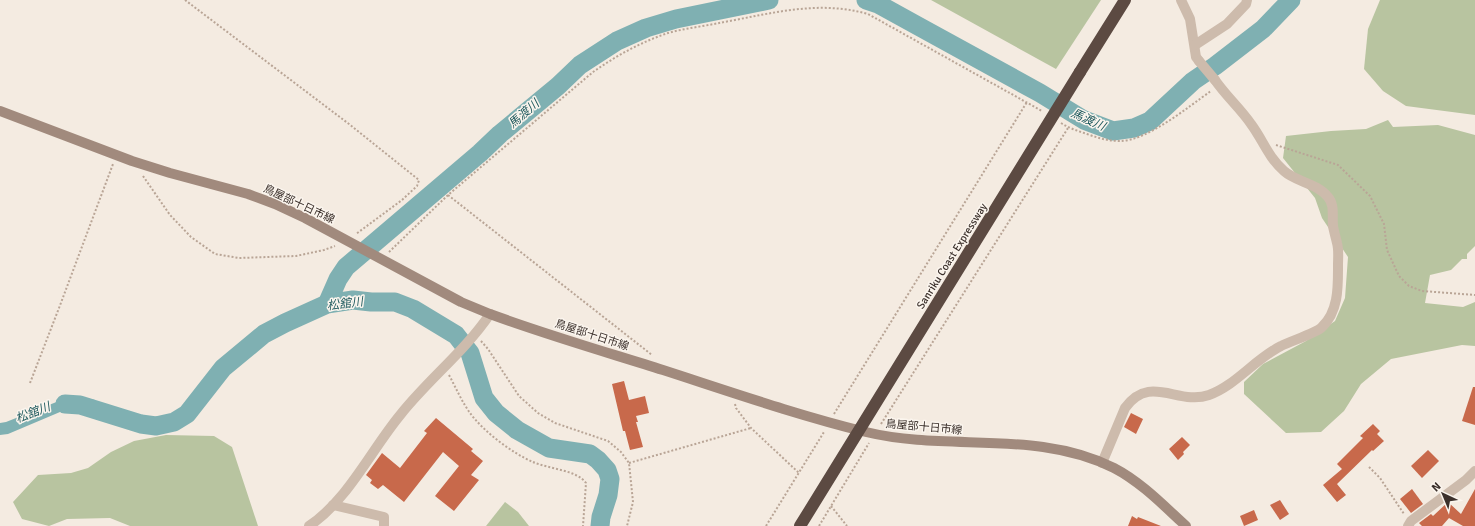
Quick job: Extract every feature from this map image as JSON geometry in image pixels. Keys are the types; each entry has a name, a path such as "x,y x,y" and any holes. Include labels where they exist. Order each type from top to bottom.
{"highway":[{"name":"Sanriku Coast Expressway","path":"800,526 1125,0"}],"main road":[{"name":"鳥屋部十日市線","path":"0,111 132,161 248,194 275,204 305,218 461,302 490,314 734,394 829,423 902,439 1030,445 1054,448 1083,455 1116,469 1134,482 1186,526"}],"street":[{"path":"1102,463 1125,408 1137,395 1154,391 1194,397 1208,396 1226,388 1258,360 1281,346 1322,328 1332,314 1338,295 1338,245 1333,226 1333,208 1328,197 1316,187 1285,173 1271,158 1251,123 1196,57 1190,19 1181,0"},
{"path":"1195,45 1227,24 1246,4 1247,0"},
{"path":"309,526 318,520 333,505 352,482 401,413 474,336 490,314"},
{"path":"1409,524 1466,480 1475,471"},
{"path":"333,505 384,517 384,526"}],"path":[{"path":"132,161 170,215 191,237 215,254 239,258 296,256 324,250 349,242 402,200 417,186 419,180 342,119 185,0"},
{"path":"379,258 448,195 593,72 611,59 638,45 668,33 796,8 828,7 857,11 868,14 1045,113"},
{"path":"1056,120 1068,128 1103,139 1121,141 1137,138 1154,131 1217,83"},
{"path":"766,526 1027,102"},
{"path":"819,526 874,434 1068,128"},
{"path":"1262,140 1338,164 1370,196 1384,224 1387,250 1399,276 1409,286 1422,291 1475,295"},
{"path":"30,383 116,155"},
{"path":"448,195 652,355"},
{"path":"474,336 488,349 502,373 519,396 538,413 555,423 608,441 621,452 629,463 633,502 627,526"},
{"path":"447,364 471,413 494,437 532,462 575,474 582,478 586,483 583,526"},
{"path":"734,394 736,408 751,428 799,473"},
{"path":"629,463 751,428"},
{"path":"1369,467 1380,478 1409,524"},
{"path":"831,506 847,526"}],"green space":[{"path":"931,0 1101,0 1056,69"},
{"path":"1380,0 1475,0 1475,115 1406,106 1383,91 1364,69 1368,29"},
{"path":"1388,120 1393,127 1438,125 1475,135 1475,246 1467,254 1467,259 1462,259 1451,270 1430,275 1425,303 1463,307 1475,302 1475,346 1462,345 1391,359 1361,384 1344,411 1321,432 1286,433 1244,394 1244,382 1263,364 1306,341 1335,321 1345,298 1348,257 1322,218 1315,198 1283,158 1286,136 1366,129"},
{"path":"166,435 214,436 232,447 258,526 130,526 110,518 67,519 49,526 22,519 13,502 38,475 71,473 88,468 111,452 134,441"},
{"path":"505,502 518,512 529,526 486,526"}],"water":[{"path":"86,398 95,400 89,413 73,409 60,412 8,434 0,435 0,423 59,401"}],"building":[{"path":"624,381 629,400 645,396 649,413 636,416 638,422 636,422 643,447 630,450 625,431 623,431 612,384"},
{"path":"1473,387 1475,387 1475,425 1462,421"},
{"path":"1131,413 1143,419 1136,434 1124,427"},
{"path":"436,418 473,449 471,451 483,461 471,475 479,480 454,511 435,496 459,466 443,452 404,502 383,485 378,489 370,483 372,480 366,475 382,453 400,468 427,433 424,431"},
{"path":"1373,424 1380,431 1377,434 1384,441 1373,451 1372,450 1337,484 1346,495 1337,502 1323,485 1342,469 1337,464 1363,438 1360,436"},
{"path":"1182,437 1190,445 1178,460 1169,449"},
{"path":"1428,450 1439,461 1422,478 1411,466"},
{"path":"1412,489 1423,504 1411,513 1400,499"},
{"path":"1475,489 1475,526 1463,526 1449,518 1442,526 1422,526 1419,523 1431,514 1433,516 1448,502 1461,514"},
{"path":"1280,500 1289,514 1280,520 1270,505"},
{"path":"1254,510 1258,520 1244,526 1240,516"},
{"path":"1132,516 1137,519 1138,517 1161,526 1128,526"}],"waterway":[{"name":"馬渡川","path":"327,304 338,279 346,267 558,86 580,65 617,41 646,28 676,19 769,0"},
{"name":"馬渡川","path":"866,0 878,4 1040,93 1084,120 1113,131 1134,128 1150,121 1193,81 1263,29 1291,0"},
{"name":"松舘川","path":"65,404 80,405 141,424 156,426 174,422 187,414 223,368 264,334 327,304 353,300 395,302 413,309 456,335 470,353 484,398 496,413 517,430 549,448 590,454 598,460 607,470 610,479 608,495 601,517 600,526"}]}
